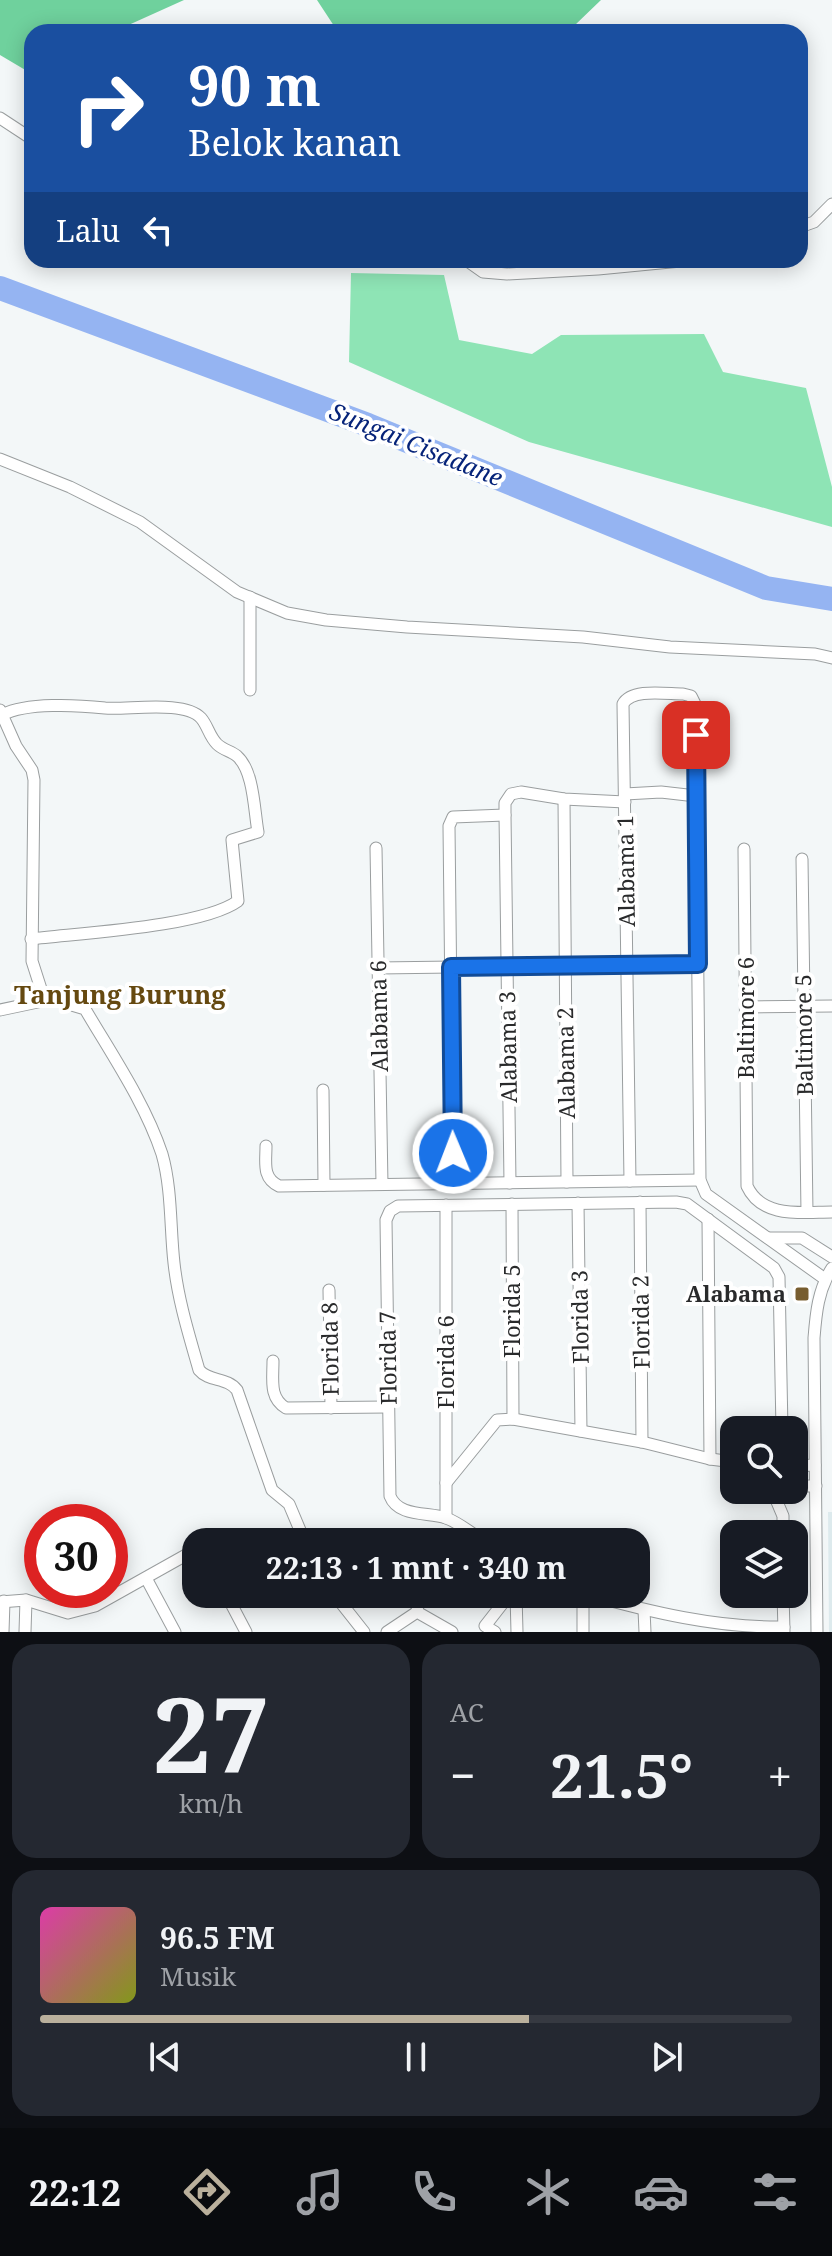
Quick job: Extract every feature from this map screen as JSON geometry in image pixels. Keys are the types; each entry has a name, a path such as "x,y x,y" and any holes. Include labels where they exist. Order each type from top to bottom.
{"street":[{"path":"0,118 24,134"},
{"path":"808,224 832,204"},
{"path":"477,268 483,272 507,274 608,268"},
{"path":"0,459 70,487 140,522 237,592 287,613 326,620 583,637 670,647 815,654 832,658"},
{"path":"250,597 250,690"},
{"name":"Alabama 1","path":"630,1181 623,704 627,698 635,695 691,696 695,704 696,796"},
{"path":"31,939 185,920 226,910 238,901 232,840 258,832 250,774 234,754 222,749 211,738 198,715 161,706 118,709 51,705 1,713 16,746 32,770 34,780 31,939 35,976 41,989 52,999 85,1009 137,1099 161,1153 168,1190 174,1266 199,1370 208,1377 230,1383 237,1390 272,1490 289,1504 299,1528"},
{"path":"453,1183 449,826 453,817 505,815 505,803 511,794 521,792 564,799 625,798 661,792 696,796 700,1180 706,1194 767,1238 829,1274 817,1305 814,1338 817,1632"},
{"name":"Alabama 2","path":"564,799 567,1182"},
{"name":"Alabama 3","path":"505,815 510,1183"},
{"name":"Alabama 6","path":"376,848 382,1184"},
{"name":"Baltimore 6","path":"744,849 747,1186 751,1195 774,1211 807,1212"},
{"name":"Baltimore 5","path":"802,859 807,1212"},
{"path":"378,968 698,964"},
{"path":"0,1010 52,999"},
{"path":"746,1007 832,1006"},
{"path":"323,1090 324,1185"},
{"path":"266,1146 266,1175 270,1182 279,1186 700,1180"},
{"name":"Florida 2","path":"640,1202 642,1442"},
{"name":"Florida 3","path":"578,1203 581,1431"},
{"name":"Florida 5","path":"512,1204 513,1419"},
{"path":"446,1205 687,1204 774,1268 779,1277 782,1416"},
{"name":"Florida 7","path":"446,1205 398,1206 390,1211 386,1220 390,1496 393,1504 400,1508 446,1518"},
{"name":"Florida 6","path":"446,1205 446,1518"},
{"path":"807,1212 832,1212"},
{"path":"708,1219 710,1459"},
{"path":"767,1238 802,1238 832,1257"},
{"name":"Florida 8","path":"329,1290 331,1408"},
{"path":"273,1361 274,1394 277,1403 286,1408 388,1407"},
{"path":"446,1483 497,1420 513,1419 642,1442 720,1460"},
{"path":"808,1465 815,1465"},
{"path":"808,1486 816,1486"},
{"path":"446,1518 462,1528"},
{"path":"128,1588 182,1557"},
{"path":"146,1578 175,1632"},
{"path":"3,1632 2,1601 24,1600"},
{"path":"25,1632 26,1608"},
{"path":"52,1608 68,1613 87,1608"},
{"path":"233,1608 246,1632"},
{"path":"345,1608 364,1632"},
{"path":"387,1632 417,1612 417,1608"},
{"path":"495,1632 485,1626 501,1608"},
{"path":"514,1608 517,1632"},
{"path":"583,1632 584,1608"},
{"path":"636,1608 712,1626 784,1630 783,1608"},
{"path":"644,1610 645,1632"},
{"path":"417,1612 452,1632"}],"shaded area":[{"path":"828,1512 832,1512 832,1632 829,1632"}],"green space":[{"path":"0,0 184,0 131,24 24,24 24,69 0,55"},
{"path":"317,0 601,0 576,24 333,24"},
{"path":"351,273 444,275 459,340 532,354 561,335 704,334 723,372 806,388 832,487 832,527 529,442 349,362"}],"waterway":[{"name":"Sungai Cisadane","path":"0,288 368,425 766,588 832,599"}],"place":[{"name":"Alabama","path":"802,1294"}],"district":[{"name":"Tanjung Burung","path":"120,995"}],"route":[{"path":"453,1153 451,967 698,964 696,735"}]}
